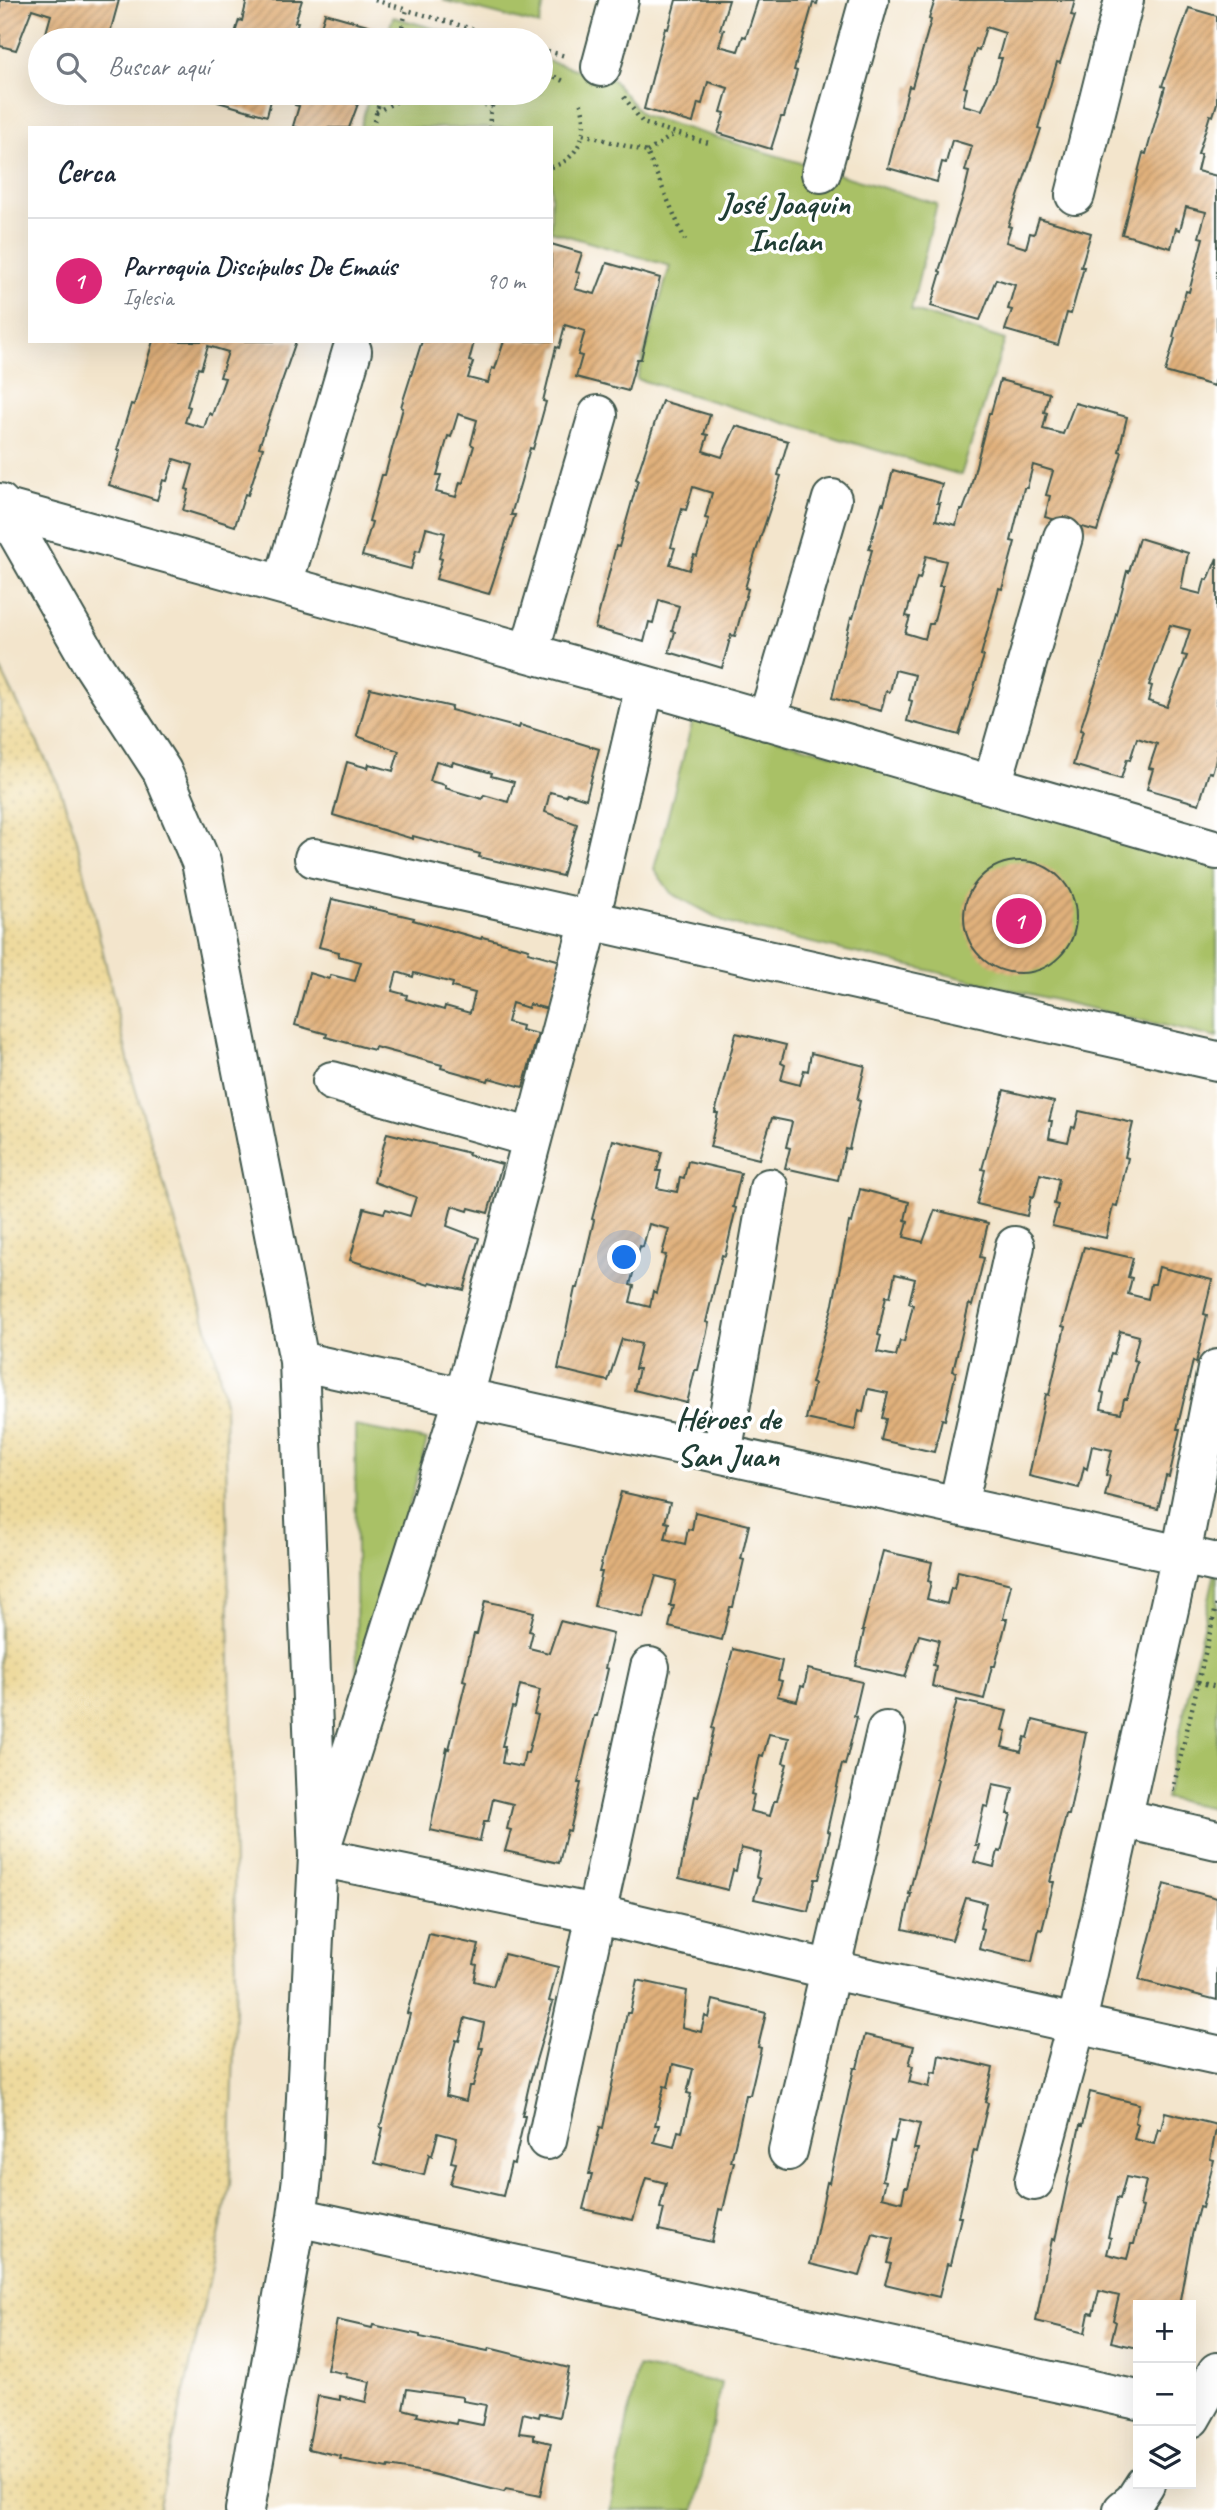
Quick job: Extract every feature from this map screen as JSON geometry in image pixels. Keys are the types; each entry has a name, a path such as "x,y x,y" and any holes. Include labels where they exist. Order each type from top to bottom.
{"street":[{"path":"583,83 619,0"},
{"path":"821,173 869,0"},
{"path":"1074,195 1124,0"},
{"path":"283,584 352,351"},
{"path":"529,653 598,415"},
{"path":"767,721 832,499"},
{"path":"1,505 645,685 1217,850"},
{"path":"1,505 91,662 162,771 201,862 299,1361 318,1857 302,2178 245,2510"},
{"path":"992,785 1063,537"},
{"path":"318,1857 464,1397 590,920 645,685"},
{"path":"314,858 1217,1061"},
{"path":"332,1081 532,1138"},
{"path":"722,1454 769,1188"},
{"path":"958,1506 1015,1246"},
{"path":"299,1361 1199,1559"},
{"path":"1034,2181 1077,2022 1122,1818 1199,1559 1217,1370"},
{"path":"547,2140 650,1667"},
{"path":"788,2151 886,1731"},
{"path":"1122,1818 1217,1840"},
{"path":"318,1857 595,1914 832,1970 1217,2055"},
{"path":"297,2217 1133,2399"},
{"path":"1196,2407 1217,2371"},
{"path":"1123,2510 1134,2501 1142,2489"}],"path":[{"path":"374,0 469,28"},
{"path":"402,28 407,10"},
{"path":"553,76 566,83 583,83 585,127 580,143 570,156 553,166"},
{"path":"372,126 378,105"},
{"path":"376,112 390,105"},
{"path":"485,105 492,107 490,126"},
{"path":"583,134 647,152 677,133"},
{"path":"647,152 685,240"},
{"path":"1184,1791 1173,1788 1217,1602"},
{"path":"1198,1682 1217,1687"}],"green space":[{"path":"442,0 545,0 539,25"},
{"path":"393,17 432,28 390,28"},
{"path":"553,62 613,80 642,115 937,204 911,310 1005,340 961,475 637,379 670,266 553,232 553,126 361,126 367,105 553,105"},
{"path":"696,717 1217,859 1217,1038 727,923 671,893 654,869"},
{"path":"355,1426 427,1440 357,1701"},
{"path":"1217,1572 1217,1809 1165,1798"},
{"path":"638,2367 721,2383 695,2510 610,2510"}],"sand":[{"path":"0,668 58,784 76,836 133,1081 216,1358 225,1404 236,1975 230,2186 158,2510 0,2510"}],"building":[{"path":"0,0 119,0 111,28 47,28 51,15 32,9 16,50 0,46"},
{"path":"247,0 302,0 295,22 298,22 296,28 237,28 239,20 242,21"},
{"path":"676,0 729,0 720,29 724,30 719,46 738,51 743,36 746,37 758,0 818,0 817,4 813,3 784,117 781,117 771,149 718,133 725,113 721,112 728,88 708,82 702,104 698,103 693,123 644,109 665,28 668,29"},
{"path":"935,0 1075,0 1071,15 1075,16 1060,63 1057,62 1038,128 1041,129 1008,226 1011,227 1006,242 1026,248 1030,233 1034,234 1039,218 1091,233 1071,314 1067,313 1058,345 1005,330 1012,310 1008,309 1015,285 996,279 980,320 931,306 941,272 939,271 964,193 969,172 965,171 972,146 952,140 937,182 888,168 909,86 912,87 931,20 929,19","holes":["986,27 1005,33 996,79 982,110 963,105 967,88 964,87"]},
{"path":"1189,8 1217,16 1217,103 1213,116 1210,115 1198,154 1201,154 1197,171 1217,176 1217,374 1214,386 1165,372 1203,238 1199,237 1206,212 1186,207 1180,230 1176,228 1171,248 1122,234 1143,153 1146,154 1165,87 1162,86"},
{"path":"325,13 378,28 321,28"},
{"path":"228,105 270,105 267,116"},
{"path":"295,105 358,105 350,126 293,126 299,106"},
{"path":"553,245 582,253 576,272 580,273 575,289 595,294 607,263 660,278 641,359 637,359 628,391 576,377 582,356 578,355 585,331 565,325 559,348 556,347 543,401 546,402 533,449 530,448 511,515 515,515 489,594 436,579 445,533 426,528 420,551 416,550 411,569 362,556 372,522 369,521 382,475 385,475 403,408 401,407 421,343 474,343 469,361 473,362 468,378 488,383 492,368 495,369 503,343 553,343","holes":["458,414 477,420 471,444 474,446 456,497 436,492 441,475 437,475 448,436 451,437"]},
{"path":"152,343 295,343 259,447 263,448 248,495 245,494 235,526 183,510 193,465 174,459 167,481 163,480 157,500 109,485 131,404 134,405","holes":["208,346 228,352 220,377 225,378 212,415 209,413 204,428 185,422 198,368 201,369"]},
{"path":"1000,380 1049,393 1043,429 1063,434 1075,403 1127,417 1119,451 1122,452 1097,531 1045,517 1050,496 1046,495 1053,471 1033,465 1027,488 1024,488 1011,541 1015,542 981,655 984,656 959,735 907,721 915,675 895,670 890,692 886,691 881,711 832,698 851,617 853,618 872,550 869,549 893,470 942,484 936,520 956,525 960,510 963,510 969,494","holes":["926,556 946,561 939,586 943,586 933,624 929,624 925,639 905,633 910,617 906,616"]},
{"path":"662,401 710,415 704,434 708,435 703,451 722,457 736,426 788,441 778,475 781,476 745,588 748,589 735,636 731,635 722,668 669,652 679,606 659,600 644,642 595,628 616,546 619,547 638,480 636,479","holes":["693,487 712,493 705,518 709,519 697,556 694,555 689,570 670,564 675,548 671,547 682,509 686,510"]},
{"path":"1139,538 1188,553 1181,589 1201,594 1205,579 1208,580 1217,558 1217,756 1199,804 1147,789 1153,769 1149,768 1157,744 1137,738 1121,779 1073,765 1083,731 1080,730 1106,652 1127,571 1129,572","holes":["1170,625 1190,630 1182,655 1187,656 1167,707 1148,701 1152,686 1149,685"]},
{"path":"370,688 452,707 451,710 519,728 520,725 599,749 586,799 567,793 566,796 550,792 545,812 577,824 562,876 479,857 480,854 413,836 413,839 333,815 347,762 368,768 369,764 393,771 399,751 357,736","holes":["436,761 452,765 453,762 514,782 508,802 484,795 482,799 430,781"]},
{"path":"1020,861 1042,865 1060,877 1072,895 1076,917 1072,939 1060,957 1042,969 1020,973 998,969 980,957 968,939 964,917 968,895 980,877 998,865"},
{"path":"332,899 414,918 413,920 481,939 482,937 529,949 528,952 561,961 548,1009 529,1004 528,1008 512,1003 507,1022 522,1026 521,1030 538,1034 523,1087 489,1078 488,1081 441,1068 442,1065 326,1037 327,1034 295,1025 309,973 329,979 331,975 355,981 361,962 319,947","holes":["397,972 413,977 414,973 453,983 452,987 475,993 470,1013 445,1006 444,1010 406,999 407,995 392,991"]},
{"path":"736,1033 786,1045 781,1063 785,1065 781,1080 800,1085 804,1070 808,1071 811,1053 865,1066 849,1149 845,1148 838,1180 785,1168 790,1148 786,1147 792,1122 772,1118 759,1159 710,1147 718,1113 715,1113"},
{"path":"1004,1090 1054,1102 1049,1121 1052,1121 1049,1138 1068,1142 1079,1111 1133,1123 1117,1206 1113,1205 1106,1238 1052,1226 1058,1205 1054,1204 1059,1179 1040,1174 1027,1216 977,1204 985,1170 982,1169"},
{"path":"387,1133 502,1164 488,1213 452,1206 447,1226 479,1238 464,1290 430,1282 429,1285 350,1260 364,1208 384,1213 386,1209 410,1216 416,1197 374,1182"},
{"path":"613,1140 662,1152 657,1171 661,1171 657,1188 677,1192 680,1177 684,1178 688,1161 741,1173 725,1256 722,1255 698,1370 695,1370 687,1403 634,1390 639,1369 635,1369 641,1344 622,1339 608,1381 558,1369 575,1288 578,1288 594,1220 592,1219","holes":["649,1224 669,1229 662,1254 666,1255 650,1307 630,1302 634,1286 630,1285"]},
{"path":"860,1189 909,1202 904,1237 923,1242 935,1210 988,1223 980,1257 984,1258 972,1306 969,1304 945,1420 942,1419 934,1452 881,1440 886,1419 882,1418 888,1393 868,1389 863,1412 859,1410 855,1430 806,1419 814,1384 811,1383 833,1304 849,1222 852,1223","holes":["895,1274 915,1279 909,1303 913,1305 904,1342 900,1341 896,1356 877,1352 886,1296 890,1297"]},
{"path":"1084,1247 1133,1258 1128,1277 1132,1278 1128,1294 1148,1299 1159,1267 1212,1280 1196,1363 1193,1361 1169,1477 1166,1476 1158,1509 1105,1496 1110,1476 1106,1475 1112,1450 1092,1446 1079,1488 1029,1476 1046,1394 1049,1395 1065,1327 1062,1326","holes":["1120,1331 1139,1336 1133,1360 1137,1361 1121,1413 1101,1409 1104,1393 1101,1392"]},
{"path":"621,1492 670,1503 665,1522 669,1523 665,1539 685,1544 688,1529 692,1530 695,1512 749,1525 733,1607 730,1607 722,1640 669,1627 674,1606 670,1606 676,1581 656,1576 643,1618 594,1606 602,1572 599,1572"},
{"path":"883,1551 932,1562 927,1599 947,1604 958,1571 1011,1584 1003,1619 1007,1619 984,1699 932,1686 936,1666 933,1665 939,1640 919,1635 905,1677 856,1666 862,1631"},
{"path":"485,1601 534,1612 529,1631 533,1632 529,1648 549,1653 560,1621 613,1634 605,1668 608,1669 586,1748 570,1831 567,1830 559,1863 505,1851 511,1830 507,1829 513,1804 493,1799 480,1841 430,1830 447,1748 449,1749 466,1681 463,1680 474,1634 477,1634","holes":["520,1685 540,1690 534,1714 538,1715 522,1767 502,1763 505,1746 502,1746"]},
{"path":"733,1649 782,1661 778,1680 782,1681 777,1696 797,1701 808,1669 862,1682 854,1716 857,1717 845,1765 842,1764 819,1879 815,1879 808,1911 754,1899 760,1879 756,1877 761,1853 741,1848 728,1890 679,1878 695,1796 698,1797 714,1729 712,1728","holes":["769,1734 789,1738 783,1763 787,1764 770,1816 750,1811 760,1755 763,1756"]},
{"path":"957,1700 1007,1711 1002,1730 1006,1731 1002,1747 1021,1752 1033,1720 1086,1733 1069,1815 1066,1815 1050,1882 1054,1882 1032,1962 979,1949 984,1929 980,1928 986,1903 966,1898 952,1940 903,1929 909,1894 938,1780 936,1779","holes":["993,1784 1013,1788 1007,1814 1011,1814 994,1867 974,1862 984,1806 988,1807"]},
{"path":"1164,1884 1217,1898 1217,2000 1139,1980"},
{"path":"429,1934 479,1945 474,1964 477,1965 474,1981 493,1986 504,1954 558,1967 549,2001 553,2002 530,2081 514,2164 511,2163 503,2196 450,2184 456,2163 451,2162 457,2138 438,2133 424,2175 375,2163 383,2128 380,2128 410,2014 407,2013","holes":["465,2018 484,2023 479,2048 483,2048 466,2101 446,2096 451,2060"]},
{"path":"637,1980 687,1991 682,2027 701,2032 705,2016 709,2018 713,2000 766,2013 758,2047 761,2048 750,2095 746,2095 723,2210 719,2209 712,2242 659,2230 664,2209 660,2208 666,2183 646,2178 633,2220 583,2209 627,2013 630,2013","holes":["673,2064 693,2069 687,2093 691,2094 682,2132 678,2131 674,2147 654,2142 664,2086 668,2087"]},
{"path":"865,2035 914,2046 909,2065 913,2066 909,2082 929,2087 932,2072 936,2073 939,2055 993,2068 977,2151 974,2150 950,2265 947,2264 939,2297 885,2284 891,2264 887,2263 893,2239 873,2234 860,2276 810,2264 854,2068 857,2068","holes":["900,2119 920,2124 914,2149 918,2149 902,2202 882,2197 886,2181 882,2180 891,2141 894,2142"]},
{"path":"1090,2092 1139,2104 1134,2139 1154,2144 1165,2112 1217,2125 1210,2159 1214,2160 1191,2239 1180,2300 1133,2300 1133,2347 1111,2342 1119,2296 1099,2291 1093,2314 1089,2313 1085,2333 1036,2321 1052,2239 1055,2240 1080,2125 1082,2126","holes":["1126,2177 1146,2181 1140,2206 1143,2207 1134,2244 1131,2244 1127,2259 1107,2254 1117,2198 1120,2199"]},
{"path":"337,2320 372,2328 373,2325 488,2351 489,2348 569,2368 559,2417 540,2413 539,2417 523,2413 519,2433 534,2435 534,2439 551,2443 540,2496 506,2489 504,2492 424,2472 340,2459 341,2456 308,2449 318,2396 340,2400 340,2396 366,2402 370,2382 327,2370","holes":["407,2389 463,2397 463,2401 486,2405 482,2425 457,2420 456,2424 435,2420 403,2409"]}],"place":[{"name":"Parroquia Discípulos De Emaús","path":"1019,921"}],"district":[{"name":"José Joaquin Inclan","path":"785,222"},
{"name":"Héroes de San Juan","path":"728,1436"}]}
